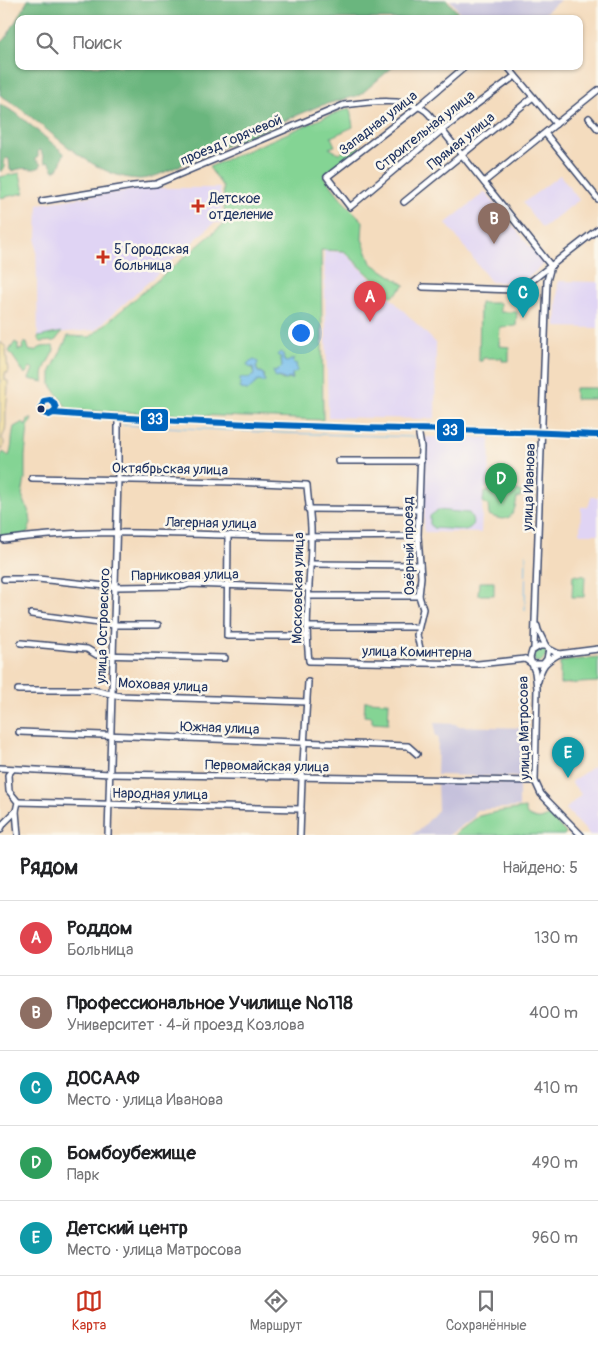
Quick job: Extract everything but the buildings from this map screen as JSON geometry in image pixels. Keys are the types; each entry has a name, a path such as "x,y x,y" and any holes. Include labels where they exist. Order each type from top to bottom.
{"street":[{"name":"Западная улица","path":"350,207 327,177 419,106 461,70"},
{"path":"510,70 556,124"},
{"name":"Строительная улица","path":"350,207 442,130 515,76"},
{"path":"484,182 598,90"},
{"name":"Прямая улица","path":"404,202 533,97"},
{"name":"проезд Горячевой","path":"42,201 156,184 344,105 367,102 409,103 419,106 426,111 551,266"},
{"path":"589,118 598,129"},
{"path":"545,133 598,199"},
{"path":"423,287 515,290 525,286 598,229"},
{"name":"улица Иванова","path":"533,650 536,618 547,281 551,266"},
{"path":"67,414 52,401 44,401 41,406 45,414 118,418 598,435"},
{"path":"54,413 56,405"},
{"name":"улица Островского","path":"108,835 116,587 118,418"},
{"name":"Озёрный проезд","path":"418,429 422,447 418,536 420,565 419,596 422,609 417,635 421,653 420,663"},
{"path":"338,461 421,461"},
{"name":"Октябрьская улица","path":"32,478 307,484"},
{"name":"Московская улица","path":"307,484 312,537 306,636 309,661"},
{"path":"308,509 419,510"},
{"name":"Лагерная улица","path":"4,540 23,537 117,532 312,537 418,536"},
{"path":"228,535 226,584 227,636 306,636"},
{"path":"310,564 420,565"},
{"name":"Парниковая улица","path":"4,580 38,579 116,587 226,584 308,588"},
{"path":"309,596 419,596"},
{"path":"31,614 114,625 158,624"},
{"path":"536,618 538,630 549,653 540,671 537,686"},
{"path":"308,627 418,627"},
{"path":"21,643 87,648 97,655 225,658"},
{"path":"559,654 540,646 533,650 525,659 532,664 538,665 559,654 598,649"},
{"path":"532,664 530,658 533,650"},
{"name":"улица Коминтерна","path":"309,661 478,664 525,659"},
{"name":"улица Матросова","path":"532,664 537,686 534,781 541,794 581,835"},
{"path":"300,835 308,682"},
{"name":"Моховая улица","path":"18,690 93,690 120,696 307,702"},
{"name":"Южная улица","path":"19,732 408,746 417,754"},
{"name":"Первомайская улица","path":"0,768 110,774 534,781"},
{"path":"12,770 8,775 9,791 18,802 16,812 18,835"},
{"name":"Народная улица","path":"18,802 301,809"},
{"path":"0,830 4,823 16,812"},
{"path":"570,835 574,829"}],"shaded area":[{"path":"450,0 560,0 543,15 462,15"},
{"path":"560,175 579,200 542,228 523,203"},
{"path":"146,188 220,188 222,223 214,223 95,330 52,333 38,337 36,238 38,204"},
{"path":"485,192 544,264 523,282 491,282 446,223"},
{"path":"324,251 344,252 436,343 435,419 328,417"},
{"path":"558,281 598,282 598,328 556,327"},
{"path":"426,437 490,438 489,482 483,494 481,533 424,532"},
{"path":"591,497 598,497 598,534 580,534 581,507 589,505"},
{"path":"435,723 456,724 457,726 526,728 526,775 521,777 437,775 438,737 435,737"},
{"path":"598,763 598,835 590,835 566,809 581,794 571,782"},
{"path":"437,782 519,783 519,807 476,810 474,817 449,835 411,835 422,828 438,810"}],"green space":[{"path":"28,0 447,0 458,13 456,15 19,15"},
{"path":"15,22 15,70 389,70 360,95 319,106 158,175 139,179 120,176 102,169 66,146 16,105 0,95 0,44"},
{"path":"0,104 16,113 64,153 59,168 54,171 49,162 45,163 41,150 38,151 38,157 35,159 41,164 40,167 13,171 10,170 9,159 6,158 3,163 6,166 0,171"},
{"path":"350,108 353,127 331,137 335,146 329,148 340,154 345,149 351,151 359,146 361,147 324,176 344,202 363,221 362,239 371,263 405,285 392,297 344,251 321,250 323,420 68,410 51,385 51,371 68,336 90,337 225,223 223,187 209,167","holes":["283,354 284,361 287,363 294,359 292,361 297,368 292,374 293,379 283,380 276,376 282,367 281,357","254,360 258,372 262,372 265,376 248,390 240,388 241,378 249,378 254,375 254,370 248,363 252,363"]},
{"path":"20,173 24,193 0,198 0,177"},
{"path":"480,303 500,303 500,312 517,312 516,326 500,327 499,346 509,347 509,361 502,361 502,358 483,358 482,361 479,361"},
{"path":"62,332 55,341 41,342 38,339 38,337"},
{"path":"15,342 18,344 18,350 23,349 24,343 27,343 29,350 33,351 42,347 53,346 54,350 43,374 44,382 29,379 33,369 31,367 25,374 9,351"},
{"path":"575,388 597,388 596,399 575,399"},
{"path":"28,419 32,419 28,427 25,479 22,495 31,523 28,532 0,539 0,457 3,452 9,456 14,427 23,422 26,426"},
{"path":"508,486 521,492 512,514 506,519 489,515 488,505 483,502 484,493 498,487"},
{"path":"438,510 469,513 473,521 472,526 464,530 433,528 430,524 430,516"},
{"path":"573,575 585,576 584,597 572,597"},
{"path":"479,582 494,582 494,595 478,595"},
{"path":"540,648 546,651 546,656 541,662 535,662 533,657"},
{"path":"598,657 598,682 560,684 560,662"},
{"path":"365,701 389,702 388,724 372,723 372,717 364,716"},
{"path":"525,808 527,815 536,819 549,815 566,833 564,835 454,835 479,816"}],"sand":[{"path":"0,342 6,347 8,373 5,373 5,380 8,381 8,393 6,427 2,438 4,442 3,449 0,450"}],"water":[{"path":"280,352 283,354 284,361 287,362 295,358 292,361 296,363 297,371 292,374 292,380 289,378 286,380 279,377 276,378 273,371 276,372 282,367 281,357 277,355"},
{"path":"254,360 258,362 256,368 258,372 263,373 265,381 258,381 248,390 241,389 240,378 249,378 254,375 253,367 250,368 247,364"}],"waterway":[{"path":"123,425 414,437"},
{"path":"525,610 526,555"}],"transit line":[{"name":"33","path":"53,413 56,408 54,403 50,400 44,401 41,409 43,413 49,415 53,413 247,424 598,435"}],"place":[{"name":"Детское отделение","path":"198,206"},
{"name":"Профессиональное Училище №118","path":"494,244"},
{"name":"5 Городская больница","path":"103,257"},
{"name":"ДОСААФ","path":"523,318"},
{"name":"Роддом","path":"370,322"},
{"name":"Бомбоубежище","path":"501,504"},
{"name":"Детский центр","path":"568,778"}]}
